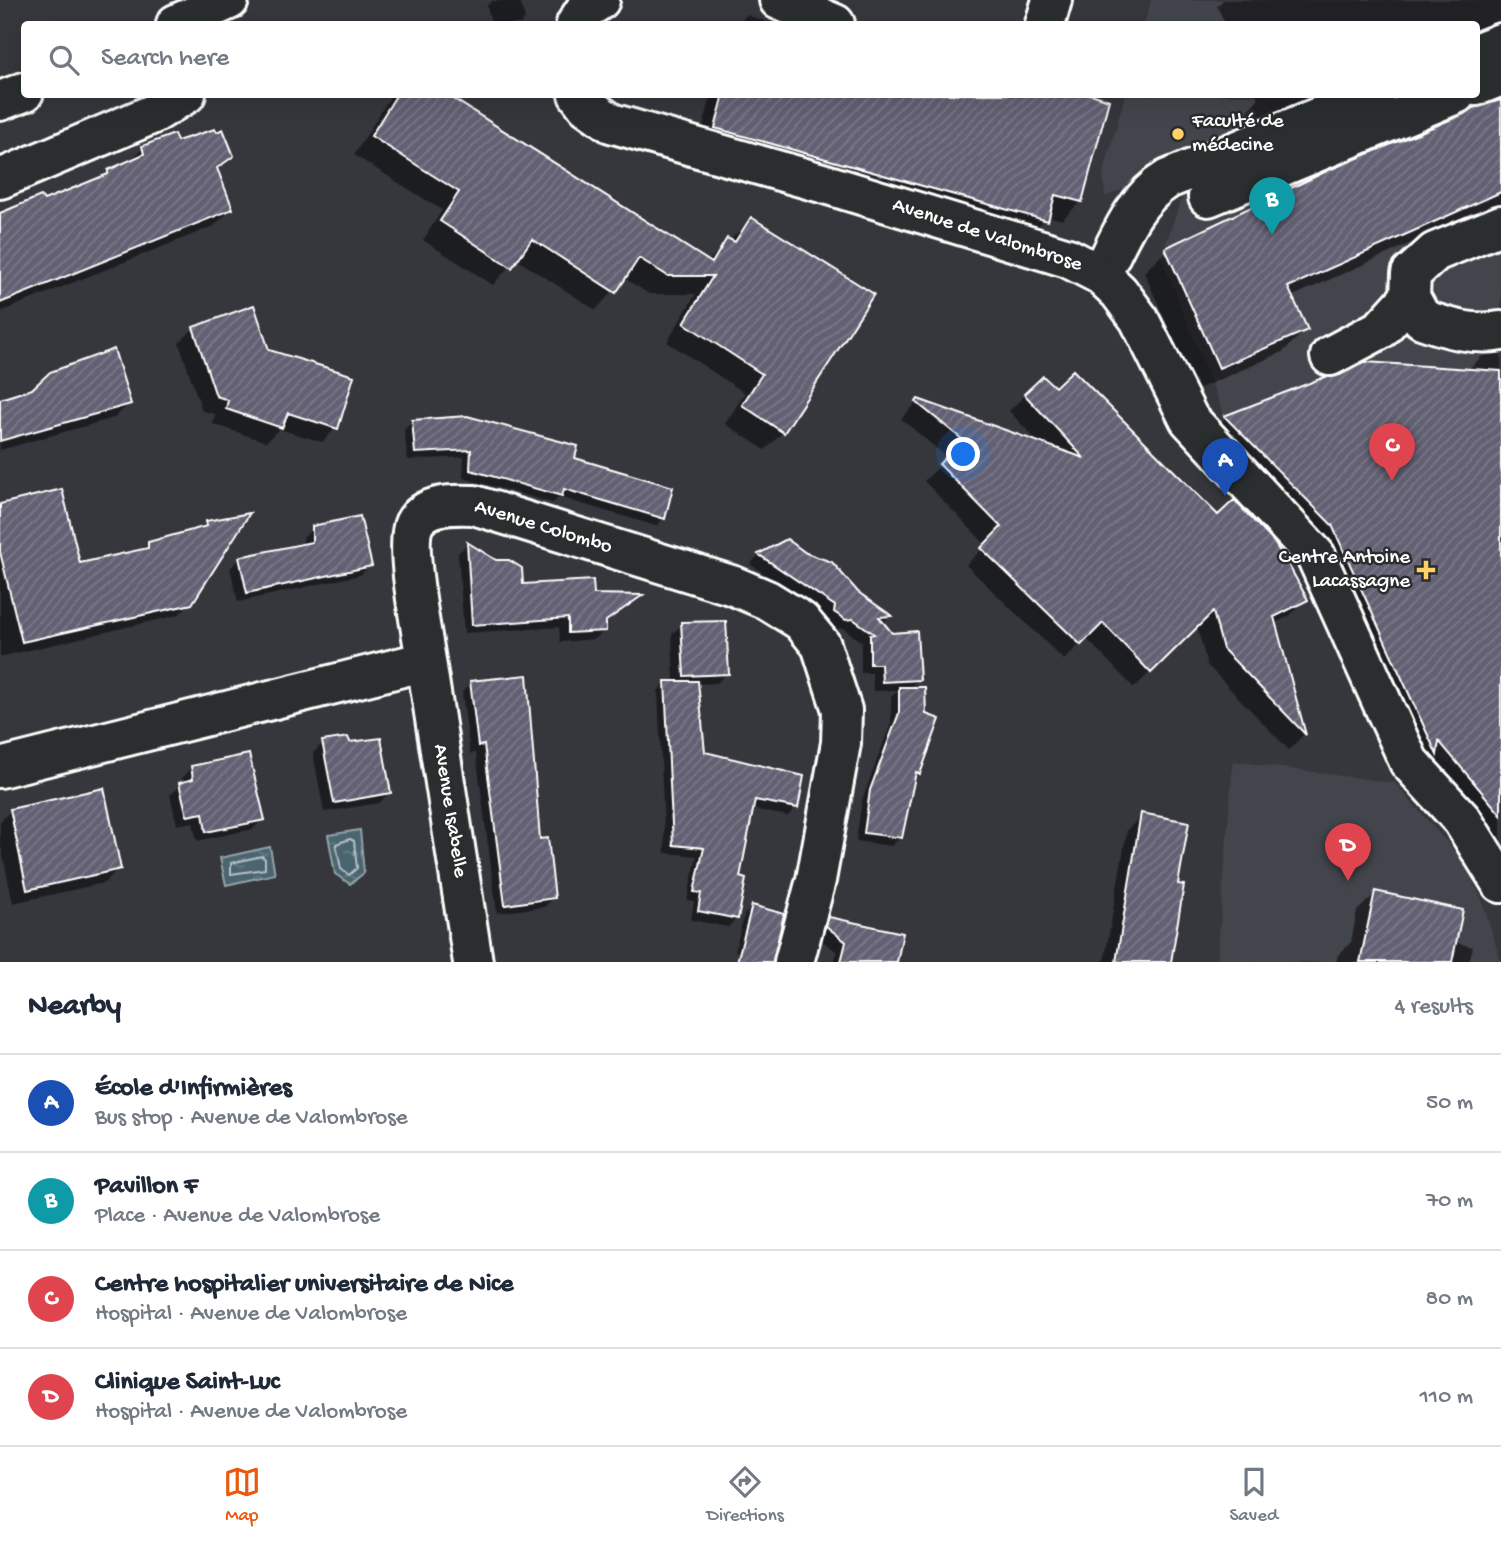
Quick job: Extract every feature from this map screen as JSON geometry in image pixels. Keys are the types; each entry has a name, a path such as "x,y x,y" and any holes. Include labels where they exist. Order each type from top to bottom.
{"street":[{"path":"578,21 585,10 600,0"},
{"path":"779,0 828,21"},
{"path":"1046,21 1052,0"},
{"path":"186,21 222,10"},
{"path":"1480,51 1501,43"},
{"path":"1480,84 1501,76"},
{"path":"0,101 21,93"},
{"path":"0,179 153,114 179,98"},
{"name":"Avenue de Valombrose","path":"581,98 587,106 611,123 822,183 1068,258 1101,275 1119,292 1139,319 1189,419 1316,556 1409,762 1462,820 1501,883"},
{"path":"1101,275 1141,199 1152,188 1365,98"},
{"path":"1208,197 1446,98"},
{"path":"1501,225 1434,251 1410,274 1410,297 1422,319 1445,327 1487,334 1501,331"},
{"path":"1330,356 1381,329 1410,297"},
{"name":"Avenue Colombo","path":"426,661 411,537 415,522 430,510 447,504 474,505 734,586 767,600 801,621 821,645 834,676 842,710 841,743 816,880 794,962"},
{"path":"0,768 426,661"},
{"name":"Avenue Isabelle","path":"426,661 473,962"}],"shaded area":[{"path":"1151,0 1501,0 1501,23 1480,32 1480,21 1145,21"},
{"path":"1501,59 1501,815 1469,776 1437,756 1335,534 1229,428 1161,256 1184,192 1408,98 1480,98 1480,68"},
{"name":"Faculté de médecine","path":"1124,98 1325,98 1105,197 1103,175"},
{"path":"1233,761 1395,783 1463,861 1482,900 1501,962 1217,962"}],"water":[{"path":"360,830 364,873 350,884 335,874 328,835"},
{"path":"270,847 275,874 226,885 220,858"}],"building":[{"path":"395,98 452,98 712,263 727,238 735,242 751,217 874,294 784,433 742,405 762,374 684,323 713,276 668,276 639,258 616,293 532,239 512,268 440,221 459,192 371,136"},
{"path":"723,98 1109,100 1082,202 1055,195 1048,221 715,128"},
{"path":"1501,100 1501,192 1288,287 1308,330 1219,368 1165,248 1329,170 1473,108"},
{"path":"215,129 217,132 223,129 234,156 217,168 233,209 0,303 0,213 41,196 44,200 108,174 108,170 144,154 142,146 174,134 177,141"},
{"path":"254,305 269,350 354,376 338,429 288,413 282,428 226,409 228,400 216,396 193,327"},
{"path":"114,349 131,404 0,441 0,399 32,389 50,372"},
{"name":"Centre Antoine Lacassagne","path":"1365,362 1501,371 1501,815 1439,741 1437,755 1332,525 1224,416 1325,377 1340,375"},
{"path":"1073,370 1218,515 1234,500 1273,541 1288,564 1308,600 1274,617 1306,735 1223,649 1213,612 1151,673 1103,623 1081,645 981,548 1001,527 939,464 963,440 916,402 918,399 1084,458 1024,394 1043,376 1055,387"},
{"path":"467,416 578,446 575,458 673,487 665,519 564,489 562,496 470,470 471,450 415,453 412,420"},
{"path":"62,489 80,563 148,548 148,542 207,526 206,521 250,513 192,604 22,642 0,552 0,504"},
{"path":"360,516 372,566 247,593 239,557 312,542 312,526"},
{"path":"787,539 806,553 832,562 858,592 892,616 879,617 892,633 917,631 920,680 882,682 881,664 870,664 870,635 874,634 853,619 846,620 834,612 835,606 758,554"},
{"path":"467,542 496,560 509,560 522,568 523,584 593,580 594,594 643,595 606,621 606,631 568,633 568,618 472,625"},
{"path":"726,621 729,674 684,676 681,622"},
{"path":"527,675 540,839 548,838 555,898 505,905 484,745 478,746 470,681"},
{"path":"665,681 698,681 705,752 804,776 798,808 755,800 740,877 746,879 738,919 698,911 701,893 694,892 704,848 673,845"},
{"path":"899,687 925,687 926,714 940,719 920,774 916,772 902,838 864,833 870,790 899,713"},
{"path":"348,737 350,742 381,738 391,793 334,803 322,741"},
{"path":"249,754 265,820 206,832 203,813 187,816 179,783 193,779 191,766"},
{"path":"104,788 121,869 27,890 10,809"},
{"path":"1141,813 1189,822 1178,884 1184,885 1171,962 1116,962"},
{"path":"1375,891 1463,910 1452,962 1360,962"},
{"path":"752,905 784,914 773,962 737,962"},
{"path":"829,917 903,933 897,962 841,962 846,942 826,926"}],"place":[{"name":"Faculté de médecine","path":"1178,134"},
{"name":"Pavillon F","path":"1272,235"},
{"name":"Centre hospitalier universitaire de Nice","path":"1392,481"},
{"name":"École d'Infirmières","path":"1225,496"},
{"name":"Centre Antoine Lacassagne","path":"1426,570"},
{"name":"Clinique Saint-Luc","path":"1348,881"}]}
